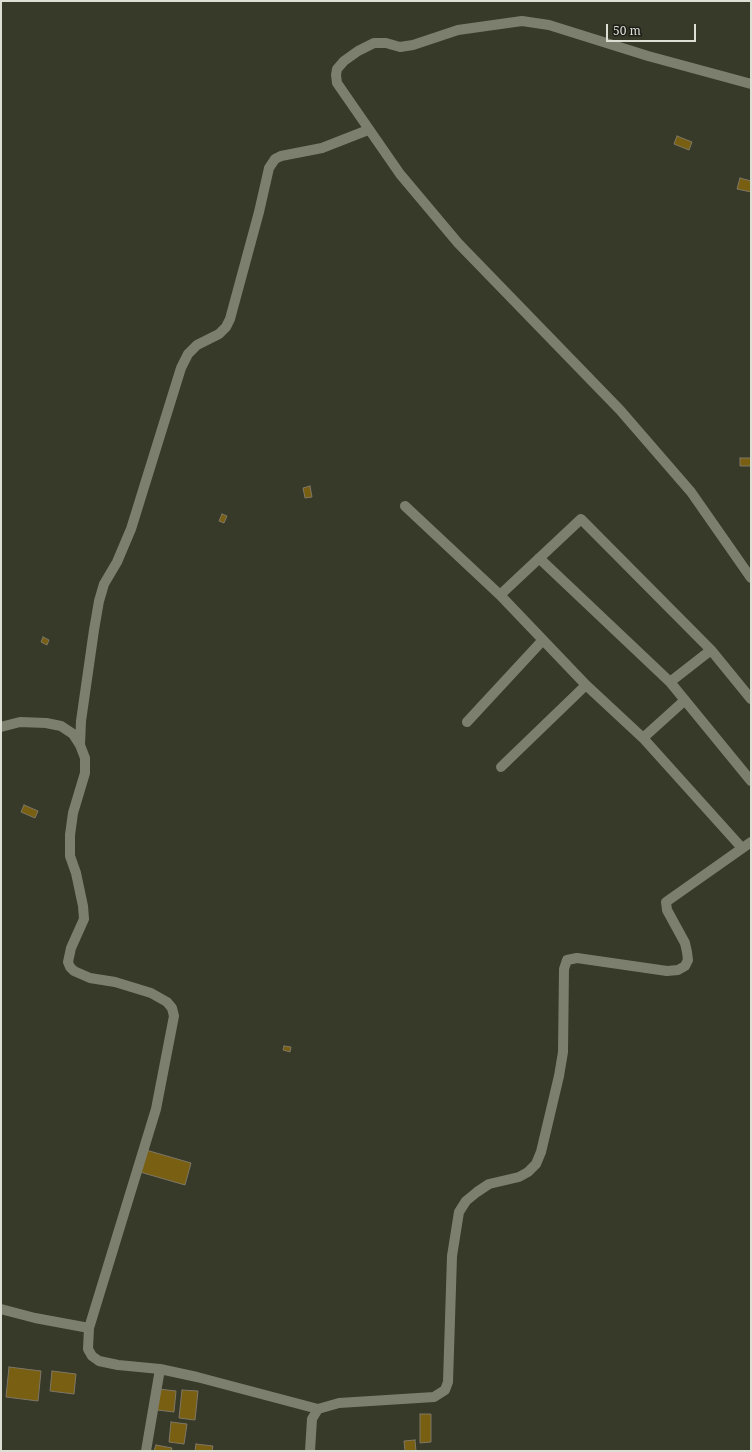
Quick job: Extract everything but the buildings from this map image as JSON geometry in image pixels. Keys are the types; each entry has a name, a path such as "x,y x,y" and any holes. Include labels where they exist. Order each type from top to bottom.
{"street":[{"path":"751,84 648,56 549,24 522,21 458,30 413,45 400,47 386,43 374,43 358,51 344,61 337,69 336,75 336,82 400,174 458,243 620,410 691,492 751,578"},
{"path":"80,745 81,721 101,595 131,529 181,368 193,349 205,340 219,334 226,327 230,319 259,212 269,168 275,159 281,156 322,148 368,130"},
{"path":"405,506 500,595 586,685 643,738 742,848"},
{"path":"500,595 581,519 711,650 751,699"},
{"path":"539,558 670,682 751,781"},
{"path":"467,722 542,640"},
{"path":"670,682 711,650"},
{"path":"501,767 586,685"},
{"path":"643,738 685,700"},
{"path":"1,727 20,722 46,723 61,726 73,734 80,745 85,758 85,774 73,813 70,835 70,856 76,874 83,906 84,919 71,948 68,962 74,971 90,978 115,982 151,993 167,1002 172,1008 174,1016 167,1057 150,1132 89,1328 88,1349 92,1356 99,1361 118,1365 160,1369 231,1385 318,1409 339,1403 434,1397 445,1390 448,1382 452,1256 459,1212 466,1201 489,1184 519,1177 528,1172 536,1164 541,1152 559,1076 563,1052 565,963 567,960 577,958 667,970 678,970 685,966 688,960 686,948 667,910 666,902 668,898 751,842"},
{"path":"1,1309 35,1318 89,1328"},
{"path":"146,1451 160,1369"},
{"path":"310,1451 312,1419 318,1409"}]}
